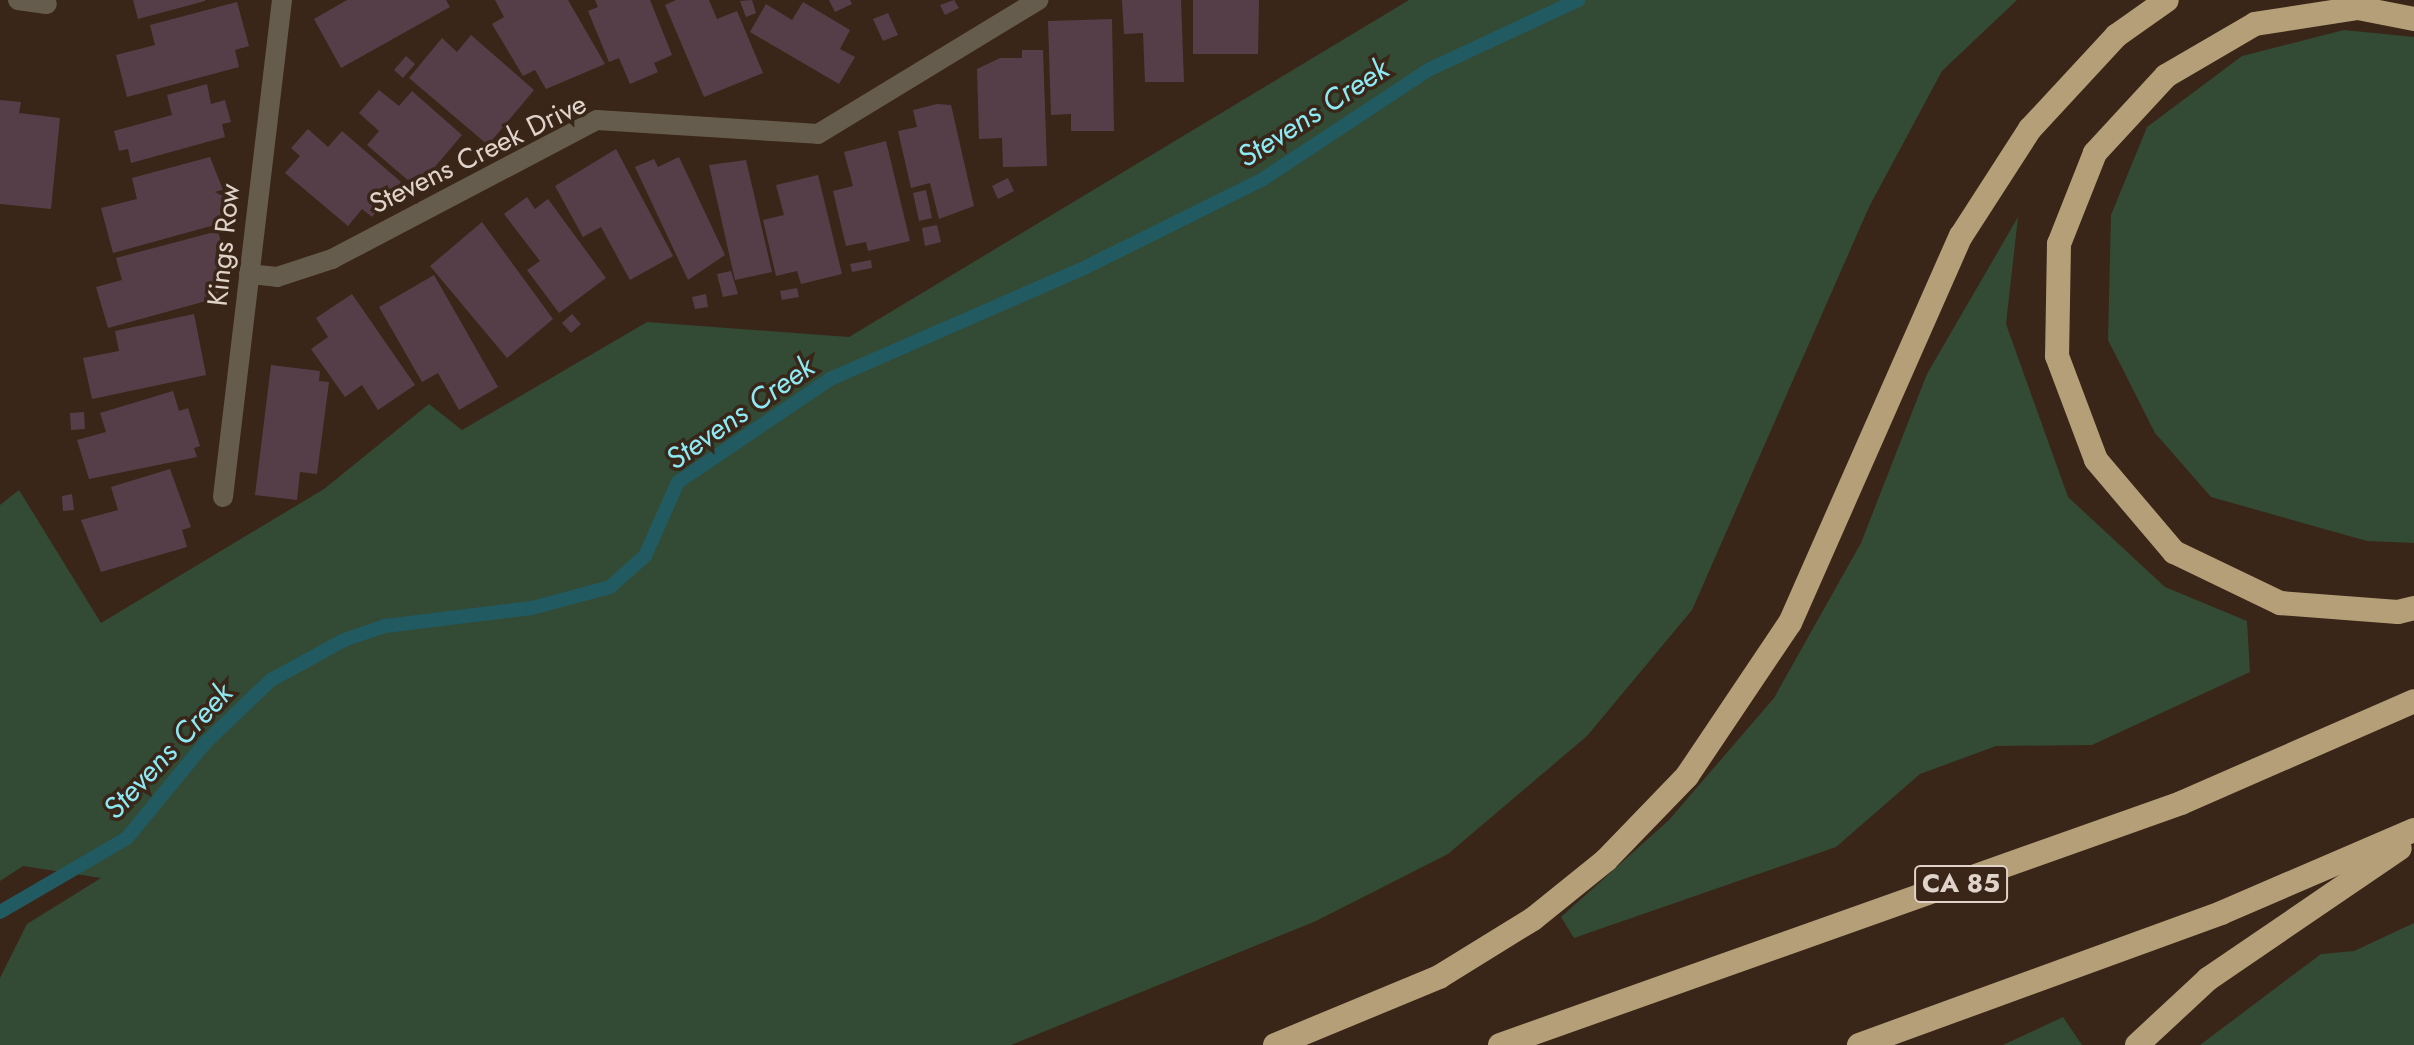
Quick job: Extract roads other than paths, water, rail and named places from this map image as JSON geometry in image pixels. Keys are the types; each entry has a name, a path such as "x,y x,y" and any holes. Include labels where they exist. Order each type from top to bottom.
{"highway":[{"path":"1275,1045 1439,977 1533,919 1606,860 1687,776 1790,623 1961,236 2030,129 2116,36 2167,0"},
{"path":"2414,19 2358,8 2255,24 2166,76 2095,153 2064,231 2057,356 2096,460 2174,552 2280,603 2398,612 2414,608"},
{"name":"CA 85","path":"1500,1045 2181,803 2414,701"},
{"path":"1859,1045 2192,924 2414,830"},
{"path":"2137,1045 2208,979 2414,838"}],"street":[{"path":"18,0 47,4"},
{"name":"Kings Row","path":"223,497 282,0"},
{"name":"Stevens Creek Drive","path":"249,274 277,277 332,259 597,120 818,134 1038,0"}],"waterway":[{"name":"Stevens Creek","path":"0,912 127,838 205,743 271,680 344,640 385,626 532,608 610,587 645,556 678,482 830,379 1086,267 1263,179 1428,70 1578,0"}]}
